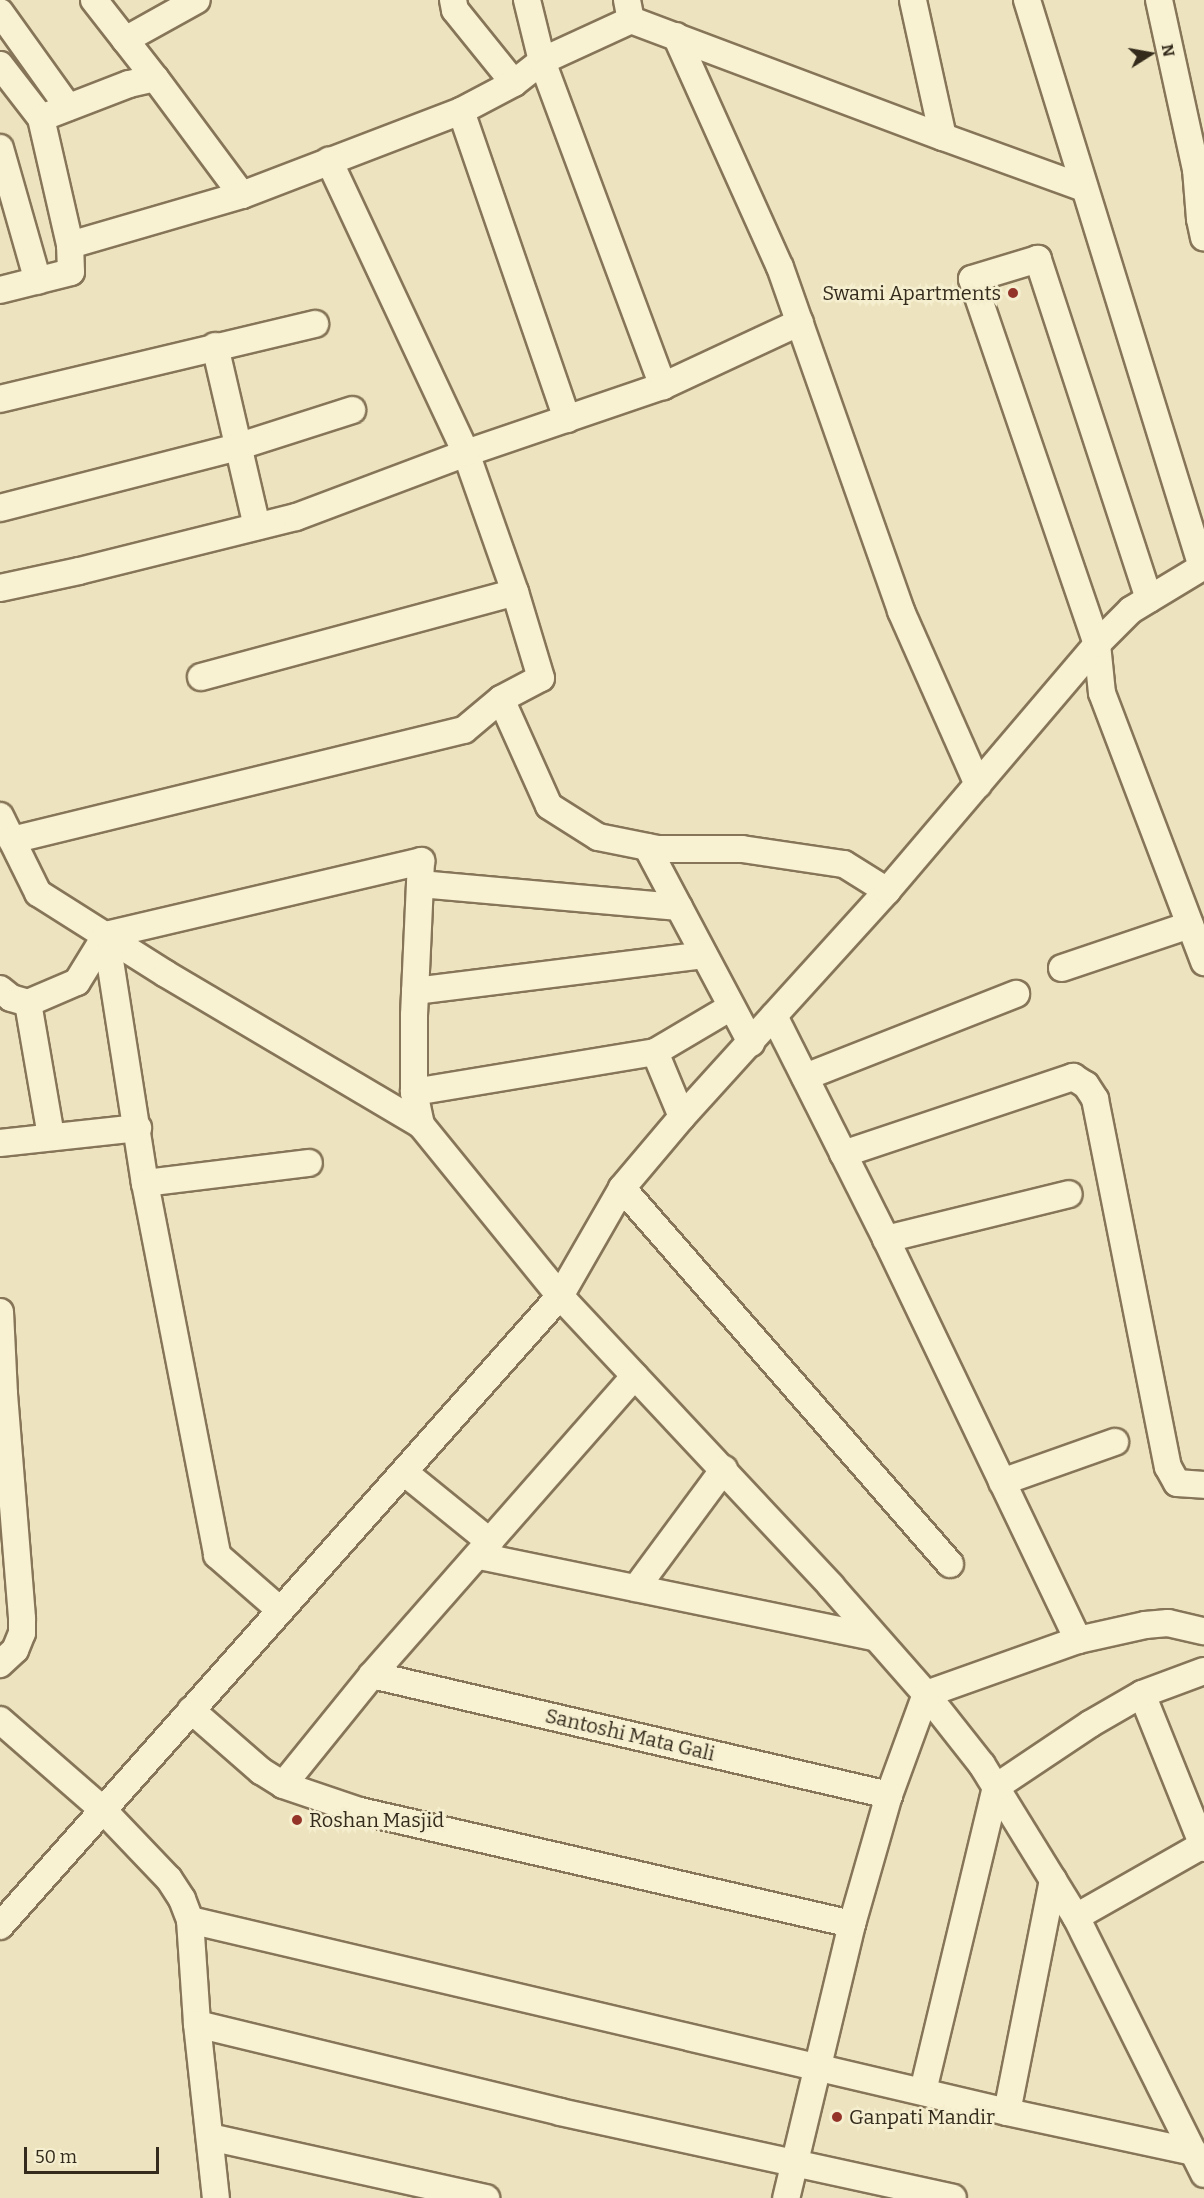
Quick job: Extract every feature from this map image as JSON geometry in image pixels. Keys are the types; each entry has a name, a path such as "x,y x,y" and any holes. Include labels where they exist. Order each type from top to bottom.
{"street":[{"path":"94,0 242,195"},
{"path":"125,40 197,0"},
{"path":"453,0 455,10 514,83"},
{"path":"527,0 542,61 663,386"},
{"path":"913,0 944,137"},
{"path":"0,1926 279,1609 560,1296 622,1188 682,1117 887,891 1097,644 1131,610 1203,567 1027,0"},
{"path":"1159,0 1200,169 1200,219 1204,238"},
{"path":"70,246 242,195 328,160 461,111 514,83 542,61 629,10 676,36 1084,188"},
{"path":"0,12 68,108"},
{"path":"676,36 780,267 901,611 978,785"},
{"path":"0,65 41,118 70,246 71,272 0,290"},
{"path":"41,118 129,84 155,78"},
{"path":"461,111 567,419"},
{"path":"0,148 38,280"},
{"path":"12,840 464,730 501,699 541,678 515,592 466,453 328,160"},
{"path":"1149,599 1038,259 972,279 1097,644 1102,693 1204,962"},
{"path":"0,588 296,516 466,453 663,386 800,322"},
{"path":"0,399 315,324"},
{"path":"215,346 257,526"},
{"path":"0,508 237,447 352,410"},
{"path":"201,677 515,592"},
{"path":"501,699 549,806 598,837 647,847 742,849 844,864 887,891"},
{"path":"0,816 38,893 166,974 421,1125 560,1296 724,1469 926,1694 982,1765 1076,1917 1199,2163"},
{"path":"647,847 751,1043"},
{"path":"0,989 11,998 28,1003 76,982 106,935 421,861 415,991 414,1092 421,1125"},
{"path":"420,884 679,907"},
{"path":"1062,968 1190,925"},
{"path":"106,935 145,1183 217,1555 279,1609"},
{"path":"415,991 704,955"},
{"path":"805,1077 1016,994"},
{"path":"28,1003 51,1136"},
{"path":"414,1092 655,1052 731,1006"},
{"path":"774,1016 886,1239 1078,1640"},
{"path":"655,1052 682,1117"},
{"path":"843,1154 1072,1077 1086,1085 1095,1099 1168,1467 1177,1483 1204,1485"},
{"path":"0,1143 138,1128"},
{"path":"145,1183 309,1163"},
{"path":"622,1188 950,1564"},
{"path":"886,1239 1069,1194"},
{"path":"0,1312 2,1394 22,1633 15,1650 0,1664"},
{"path":"283,1785 438,1597 484,1549 634,1376"},
{"path":"1002,1482 1115,1442"},
{"path":"636,1588 724,1469"},
{"path":"404,1472 484,1549 636,1588 874,1636"},
{"path":"926,1694 1078,1640 1145,1625 1168,1623 1204,1631"},
{"path":"923,2091 996,1787 1090,1724 1142,1694 1204,1671"},
{"name":"Santoshi Mata Gali","path":"372,1675 889,1795"},
{"path":"786,2198 852,1924 889,1795 926,1694"},
{"path":"1076,1917 1203,1847 1142,1694"},
{"path":"191,1710 261,1771 283,1785 360,1811 852,1924"},
{"path":"0,1720 103,1810 169,1879 182,1899 190,1920 197,2024 216,2198"},
{"path":"1007,2112 1053,1880"},
{"path":"190,1920 923,2091 1199,2163"},
{"path":"197,2024 526,2104 952,2198"},
{"path":"210,2136 486,2198"}],"place":[{"name":"Swami Apartments","path":"1013,293"},
{"name":"Roshan Masjid","path":"297,1820"},
{"name":"Ganpati Mandir","path":"837,2117"}]}
